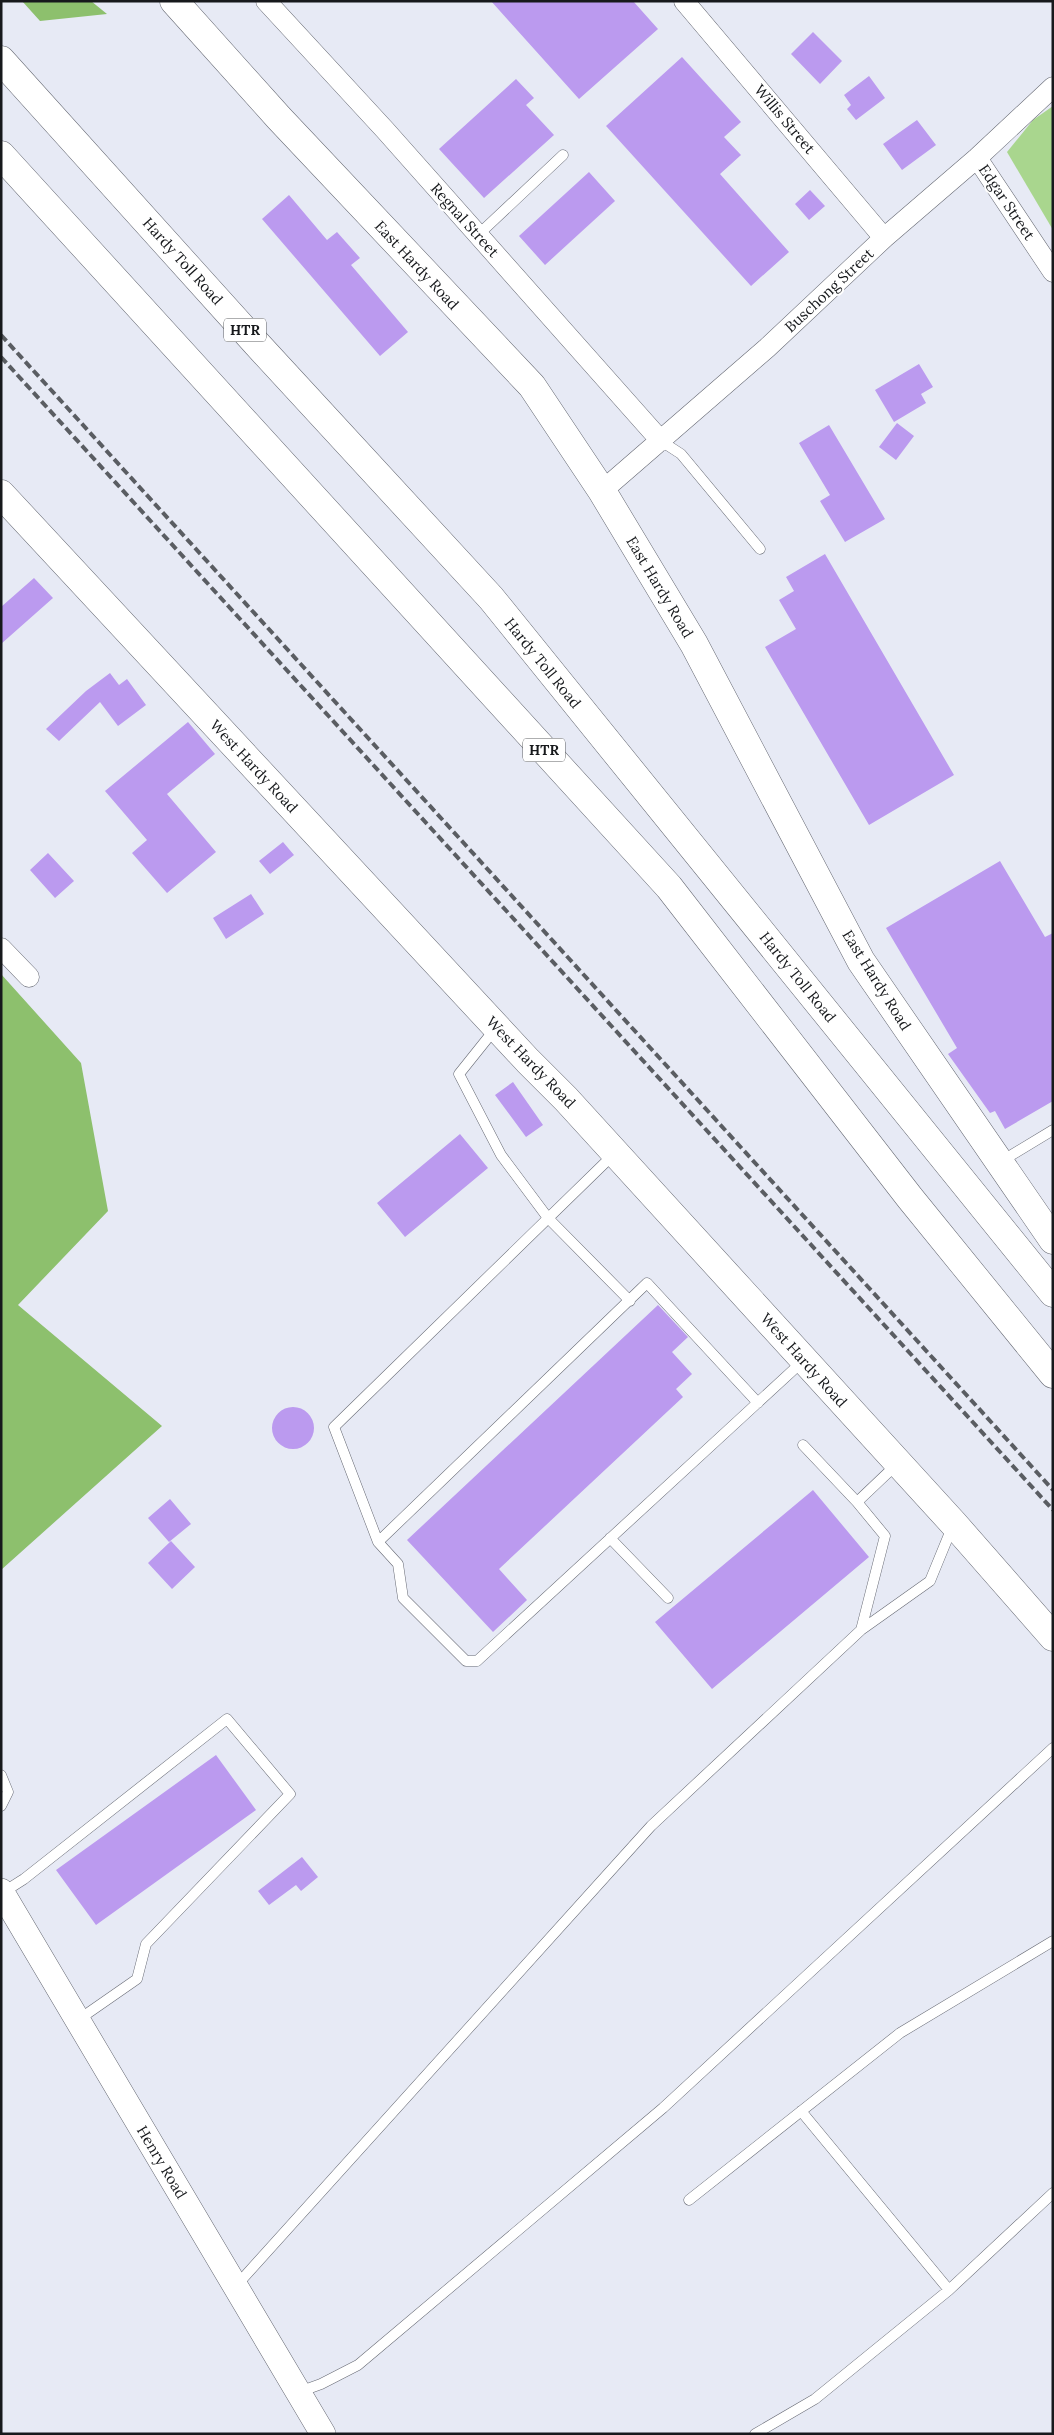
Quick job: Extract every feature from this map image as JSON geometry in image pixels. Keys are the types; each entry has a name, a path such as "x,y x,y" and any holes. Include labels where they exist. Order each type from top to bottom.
{"main road":[{"name":"East Hardy Road","path":"174,1 279,118 532,386 602,491 694,644 861,961 1053,1240"},
{"name":"Hardy Toll Road","path":"1,60 250,336 491,598 1053,1293"},
{"name":"HTR","path":"1,155 669,888 910,1198 1053,1374"},
{"name":"West Hardy Road","path":"1,494 496,1027 615,1152 954,1524 1053,1637"}],"street":[{"name":"Regnal Street","path":"266,1 661,441"},
{"name":"Willis Street","path":"684,1 884,238"},
{"name":"Buschong Street","path":"602,491 767,348 884,238 977,158 1053,87"},
{"name":"Edgar Street","path":"977,158 1052,271"},
{"path":"1,948 28,977"},
{"name":"Henry Road","path":"2,1892 323,2434"}],"lane":[{"path":"478,235 563,155"},
{"path":"661,441 681,454 760,549"},
{"path":"496,1027 459,1074 502,1155 548,1218 630,1301"},
{"path":"1000,1163 1053,1130"},
{"path":"615,1152 334,1427 378,1542 398,1564 403,1598 466,1661 477,1661 804,1360"},
{"path":"378,1542 647,1283 758,1403"},
{"path":"803,1445 857,1502 885,1536 861,1630"},
{"path":"857,1502 898,1463"},
{"path":"236,2286 651,1826 861,1630 930,1580 954,1524"},
{"path":"610,1538 668,1598"},
{"path":"2,1892 24,1878 227,1719 290,1794 146,1944 137,1979 78,2020"},
{"path":"298,2392 321,2384 358,2365 663,2108 1053,1748"},
{"path":"1,1775 8,1792 1,1806"},
{"path":"689,2200 900,2033 1053,1941"},
{"path":"801,2111 948,2290"},
{"path":"755,2434 815,2399 948,2290 1053,2193"}],"green space":[{"path":"22,1 91,1 107,14 40,21"},
{"path":"1053,106 1053,230 1007,152 1033,120"},
{"path":"1,974 81,1063 108,1211 18,1305 162,1426 1,1570"}],"building":[{"path":"491,1 633,1 658,29 579,99"},
{"path":"813,32 842,61 820,84 791,54"},
{"path":"682,57 741,122 724,137 741,155 720,174 789,252 751,286 606,126"},
{"path":"869,76 885,98 856,120 847,109 851,105 844,95"},
{"path":"516,79 534,98 526,105 554,135 484,198 439,149"},
{"path":"917,120 936,145 902,170 883,144"},
{"path":"589,172 615,201 545,265 519,236"},
{"path":"810,190 825,206 809,220 795,204"},
{"path":"289,195 327,240 337,232 360,258 351,265 408,332 380,356 262,219"},
{"path":"919,364 933,387 921,394 926,403 894,422 875,390"},
{"path":"897,423 914,436 896,460 879,447"},
{"path":"829,425 885,519 845,542 820,501 830,495 799,443"},
{"path":"825,554 954,775 869,825 765,647 796,629 779,600 794,591 786,577"},
{"path":"34,578 53,598 1,644 1,607"},
{"path":"110,673 119,685 127,679 146,705 118,726 100,702 59,741 46,729 86,691"},
{"path":"188,722 215,754 167,794 216,852 167,893 132,853 147,840 105,791"},
{"path":"283,842 294,855 270,874 259,861"},
{"path":"48,853 74,881 55,898 30,870"},
{"path":"1000,861 1045,937 1053,933 1053,1101 1005,1129 995,1111 990,1113 948,1054 957,1048 886,928"},
{"path":"251,894 264,914 226,939 213,918"},
{"path":"513,1082 543,1125 526,1137 495,1095"},
{"path":"460,1134 488,1168 405,1237 377,1203"},
{"path":"658,1305 688,1337 672,1352 692,1374 676,1389 683,1397 499,1569 527,1600 493,1632 407,1540"},
{"path":"297,1407 305,1410 311,1416 314,1428 311,1440 305,1446 289,1449 281,1446 275,1440 272,1424 275,1416 281,1410"},
{"path":"813,1490 869,1557 712,1689 655,1622"},
{"path":"170,1499 191,1524 169,1542 148,1518"},
{"path":"171,1541 195,1567 172,1589 148,1563"},
{"path":"216,1755 256,1810 96,1925 56,1870"},
{"path":"302,1857 318,1877 301,1891 296,1885 269,1905 258,1891"}],"railway":[{"path":"1,335 1053,1490"},
{"path":"1,357 1053,1510"}]}
